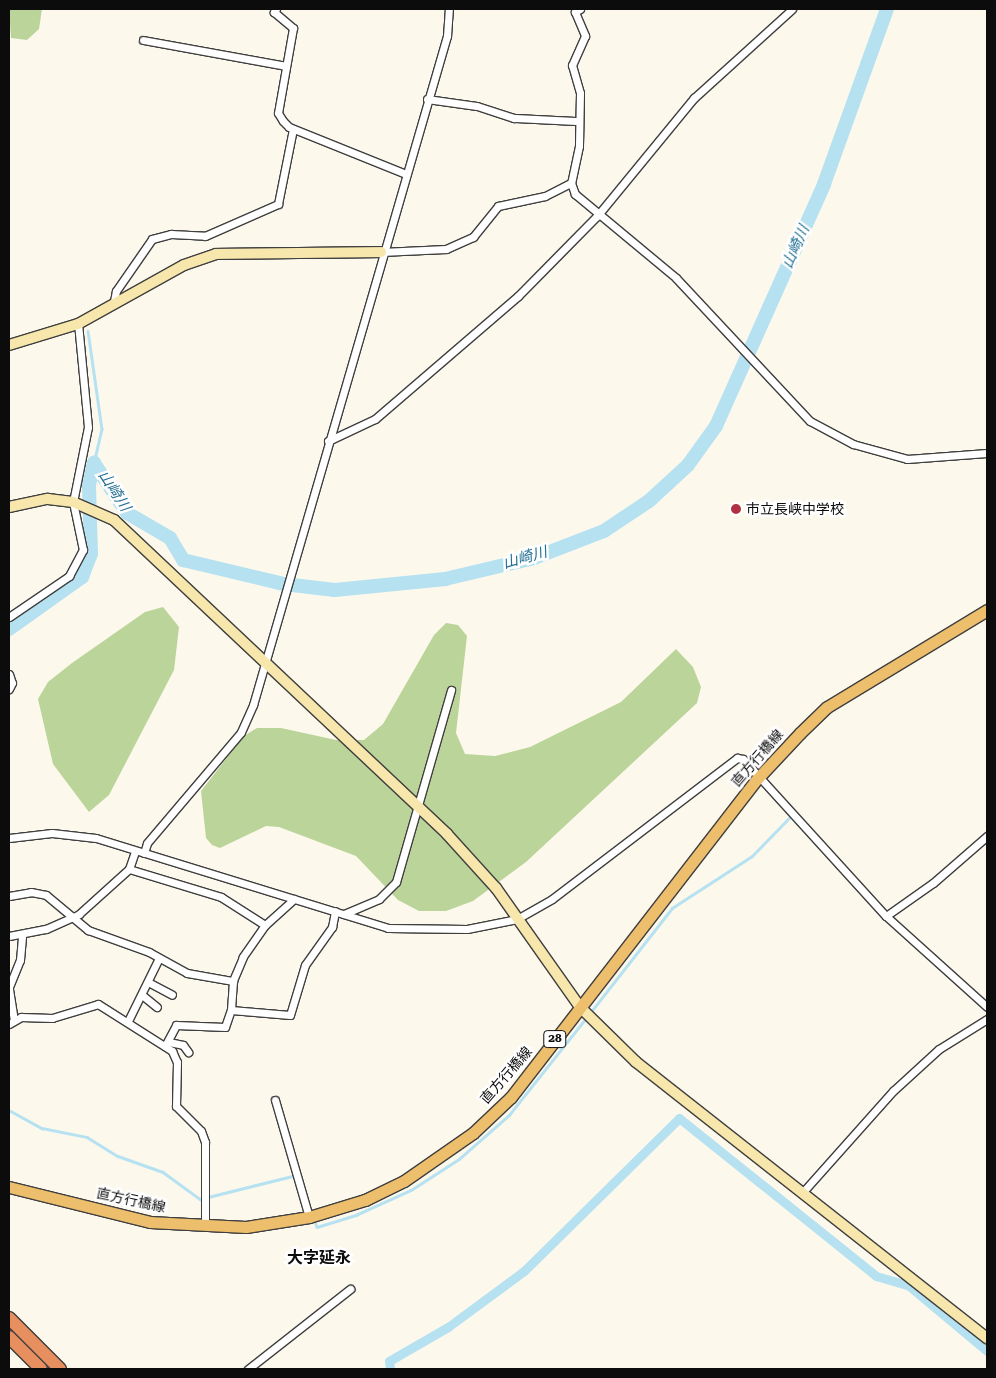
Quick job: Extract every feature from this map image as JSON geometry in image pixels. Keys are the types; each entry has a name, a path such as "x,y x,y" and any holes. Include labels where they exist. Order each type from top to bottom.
{"highway":[{"path":"9,1318 60,1369"},
{"path":"9,1337 41,1369"}],"main road":[{"name":"直方行橋線","path":"9,1187 150,1222 205,1227 246,1227 309,1217 365,1200 453,1149 511,1097 757,778 827,707 987,610"}],"street":[{"path":"276,9 292,28 278,113 293,129 406,174"},
{"path":"144,853 147,843 241,732 266,661 381,252 447,36 449,9"},
{"path":"580,9 575,12 585,36 572,65 580,93 577,121 579,146 571,184 575,194 598,216 676,278 792,405 832,434 906,459 987,453"},
{"path":"328,440 375,418 518,296 598,216 694,98 792,9"},
{"path":"143,40 286,66"},
{"path":"427,99 476,106 514,118 577,121"},
{"path":"114,301 116,290 152,239 171,234 205,236 278,204 293,129"},
{"path":"9,346 78,324 114,301 216,254 381,252 446,249 473,237 498,206 545,196 571,184"},
{"path":"9,617 48,594 76,568 83,542 75,502 88,427 78,324"},
{"path":"9,507 48,500 75,502 93,508 144,545 476,863 580,1007 636,1062 987,1338"},
{"path":"9,674 12,682 9,689"},
{"path":"344,914 393,889 416,804 451,690"},
{"path":"9,838 72,835 144,853 388,928 435,932 517,919 577,881 737,758 886,916 987,1006"},
{"path":"886,916 933,883 987,836"},
{"path":"9,936 22,935 71,919 129,869 135,852"},
{"path":"129,869 221,897 265,925"},
{"path":"9,896 31,892 46,895 71,919 158,960 187,973 233,981"},
{"path":"167,1044 179,1024 225,1028 231,1010 233,981 265,925 294,899"},
{"path":"231,1010 290,1015 305,965 332,926 335,912"},
{"path":"22,935 20,960 9,988 11,1022 52,1018 98,1004 167,1044 183,1045 188,1052"},
{"path":"128,1021 158,960"},
{"path":"148,982 172,995"},
{"path":"142,995 157,1007"},
{"path":"802,1193 893,1091 939,1049 987,1019"},
{"path":"167,1044 177,1062 176,1106 204,1136 205,1227"},
{"path":"275,1100 309,1217"},
{"path":"248,1369 350,1289"}],"green space":[{"path":"9,9 42,9 39,29 27,40 11,38"},
{"path":"163,607 179,627 174,670 109,795 89,812 53,764 38,699 48,682 72,663 145,612"},
{"path":"446,623 458,625 467,636 456,733 465,754 495,756 530,747 621,702 676,649 693,667 701,687 697,703 526,862 473,901 446,911 419,911 398,900 356,856 279,827 266,826 220,848 212,845 206,838 201,791 244,736 257,728 281,728 336,740 364,740 383,724 434,635"}],"waterway":[{"name":"山崎川","path":"9,629 82,577 91,554 89,485 94,463 127,513 170,538 183,560 284,584 335,590 445,579 534,558 604,531 649,501 688,465 716,426 824,184 887,9"},
{"path":"88,331 102,429 94,463"},
{"path":"590,1013 672,908 752,856 792,815"},
{"path":"314,1218 317,1227 356,1215 411,1190 459,1159 509,1115 587,1017"},
{"path":"9,1110 42,1128 87,1137 118,1156 163,1172 200,1199 296,1175"},
{"path":"390,1369 389,1361 448,1327 524,1271 679,1118 876,1276 908,1285 987,1351"}],"place":[{"name":"市立長峡中学校","path":"736,509"}],"district":[{"name":"大字延永","path":"319,1258"}]}
